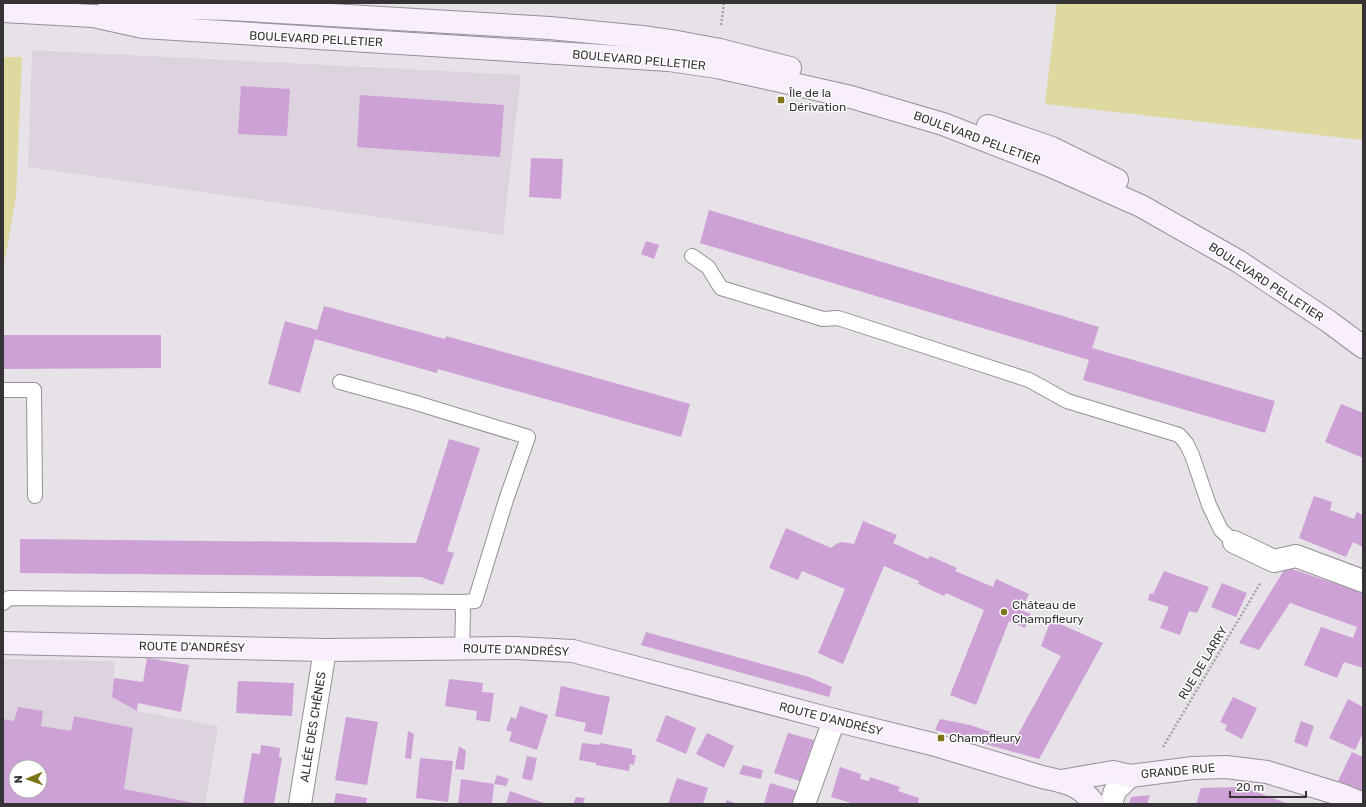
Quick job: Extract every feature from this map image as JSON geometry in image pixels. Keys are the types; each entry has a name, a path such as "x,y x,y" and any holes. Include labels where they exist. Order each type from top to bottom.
{"main road":[{"name":"BOULEVARD PELLETIER","path":"92,16 143,7 229,9 550,28 649,38 727,52 861,86 944,111 1052,148 1144,193 1244,248 1363,330"},
{"name":"BOULEVARD PELLETIER","path":"3,11 92,16 159,29 669,60 717,67 850,97 943,124 1051,166 1141,206 1238,261 1328,321 1363,347"},
{"name":"ROUTE D'ANDRÉSY","path":"3,643 325,650 536,648 573,651 834,720 932,744 1042,777 1061,780"},
{"name":"GRANDE RUE","path":"1061,780 1113,772 1138,775 1211,767 1247,769 1267,772 1342,795 1363,804"},
{"path":"1061,780 1082,791 1094,804"}],"street":[{"path":"1234,542 1274,561 1296,556 1363,581"},
{"name":"ALLÉE DES CHÊNES","path":"300,804 325,650"},
{"path":"804,804 834,720"},
{"path":"1111,804 1115,791 1138,775"}],"lane":[{"path":"692,256 708,267 721,288 823,319 838,318 1022,377 1030,380 1067,402 1179,435 1186,443 1192,455 1209,504 1221,530 1234,542"},
{"path":"3,603 9,598 475,601 506,500 528,438 412,402 340,382"},
{"path":"3,390 34,390 35,496"},
{"path":"462,602 462,648"}],"path":[{"name":"RUE DE LARRY","path":"1138,775 1274,561"}],"shaded area":[{"path":"1057,3 1363,3 1363,140 1045,104"},
{"path":"32,50 521,75 503,235 28,167"},
{"path":"3,57 22,57 16,197 3,270"},
{"path":"3,659 115,661 112,697 137,711 218,726 205,804 3,804"}],"building":[{"path":"241,86 290,89 287,136 238,134"},
{"path":"360,95 504,105 500,157 357,147"},
{"path":"531,158 563,159 561,199 529,197"},
{"path":"709,210 1099,327 1092,348 1275,401 1265,433 1083,380 1089,360 700,243"},
{"path":"646,241 659,245 654,259 641,254"},
{"path":"324,306 445,339 446,336 690,404 681,437 438,369 437,373 315,339 300,393 268,384 285,321 317,330"},
{"path":"3,335 161,335 161,368 3,369"},
{"path":"1341,404 1363,413 1363,458 1325,442"},
{"path":"449,439 480,448 447,551 454,553 443,585 421,577 20,573 20,539 416,543"},
{"path":"1314,496 1332,502 1330,510 1354,519 1357,512 1363,515 1363,547 1353,542 1346,557 1299,538"},
{"name":"Château de Champfleury","path":"863,521 897,535 893,543 928,559 930,556 957,568 955,571 993,587 996,579 1029,594 1021,610 1031,614 1025,628 1009,621 976,705 950,695 984,610 946,593 944,596 918,584 919,581 884,566 843,664 818,653 845,589 802,571 798,580 769,568 786,528 831,548 842,542 854,544"},
{"path":"1286,567 1363,593 1363,668 1344,662 1337,678 1304,665 1321,627 1353,638 1357,627 1290,603 1259,650 1239,643"},
{"path":"1164,571 1209,587 1197,613 1189,611 1180,635 1160,628 1169,607 1148,600 1150,593 1153,594"},
{"path":"1222,583 1247,593 1236,617 1211,607"},
{"path":"1051,620 1103,643 1039,759 935,730 940,719 970,725 1015,740 1061,656 1041,646"},
{"path":"646,632 809,677 832,687 829,697 641,645"},
{"path":"147,658 189,665 181,712 138,703 137,711 112,697 114,678 143,682"},
{"path":"449,679 483,683 482,692 494,693 490,722 476,720 477,711 445,706"},
{"path":"238,681 294,683 292,716 236,713"},
{"path":"561,686 610,697 602,735 584,731 586,723 555,716"},
{"path":"1233,697 1257,708 1242,739 1225,730 1227,725 1220,722"},
{"path":"1348,699 1363,707 1363,733 1355,750 1329,738"},
{"path":"520,706 548,715 537,750 509,741 512,732 506,730 511,717 516,719"},
{"path":"18,707 43,711 41,726 71,731 74,716 133,728 124,789 199,804 3,804 3,719 14,721"},
{"path":"666,715 696,728 686,754 656,741"},
{"path":"346,717 378,722 367,785 335,780"},
{"path":"1301,721 1314,726 1307,747 1294,742"},
{"path":"408,731 414,734 411,759 405,758"},
{"path":"707,733 734,746 724,768 696,754"},
{"path":"788,733 814,740 800,781 774,773"},
{"path":"582,743 599,745 600,743 632,749 632,755 636,755 634,765 630,764 629,771 596,765 596,763 579,760"},
{"path":"261,745 280,748 279,757 282,758 274,804 243,804 252,753 260,754"},
{"path":"459,746 466,751 464,770 455,769"},
{"path":"1352,752 1363,757 1363,791 1338,781"},
{"path":"527,756 537,758 532,781 522,778"},
{"path":"420,758 453,761 448,802 416,798"},
{"path":"743,765 763,770 761,779 739,774"},
{"path":"840,767 861,774 860,779 869,781 870,777 900,787 898,791 919,798 918,804 855,804 831,797"},
{"path":"497,775 509,779 506,786 494,784"},
{"path":"677,778 708,788 703,804 668,804"},
{"path":"461,779 494,784 492,804 458,804"},
{"path":"770,783 797,791 792,804 764,804"},
{"path":"1238,787 1251,790 1289,804 1196,804 1201,788"},
{"path":"510,791 547,804 506,804"},
{"path":"336,793 367,798 366,804 334,804"},
{"path":"1150,795 1147,804 1129,804 1131,797"},
{"path":"576,797 585,798 583,804 573,804"},
{"path":"727,800 738,804 725,804"}],"place":[{"name":"Île de la Dérivation","path":"781,100"},
{"name":"Château de Champfleury","path":"1004,612"},
{"name":"Champfleury","path":"941,738"}]}
